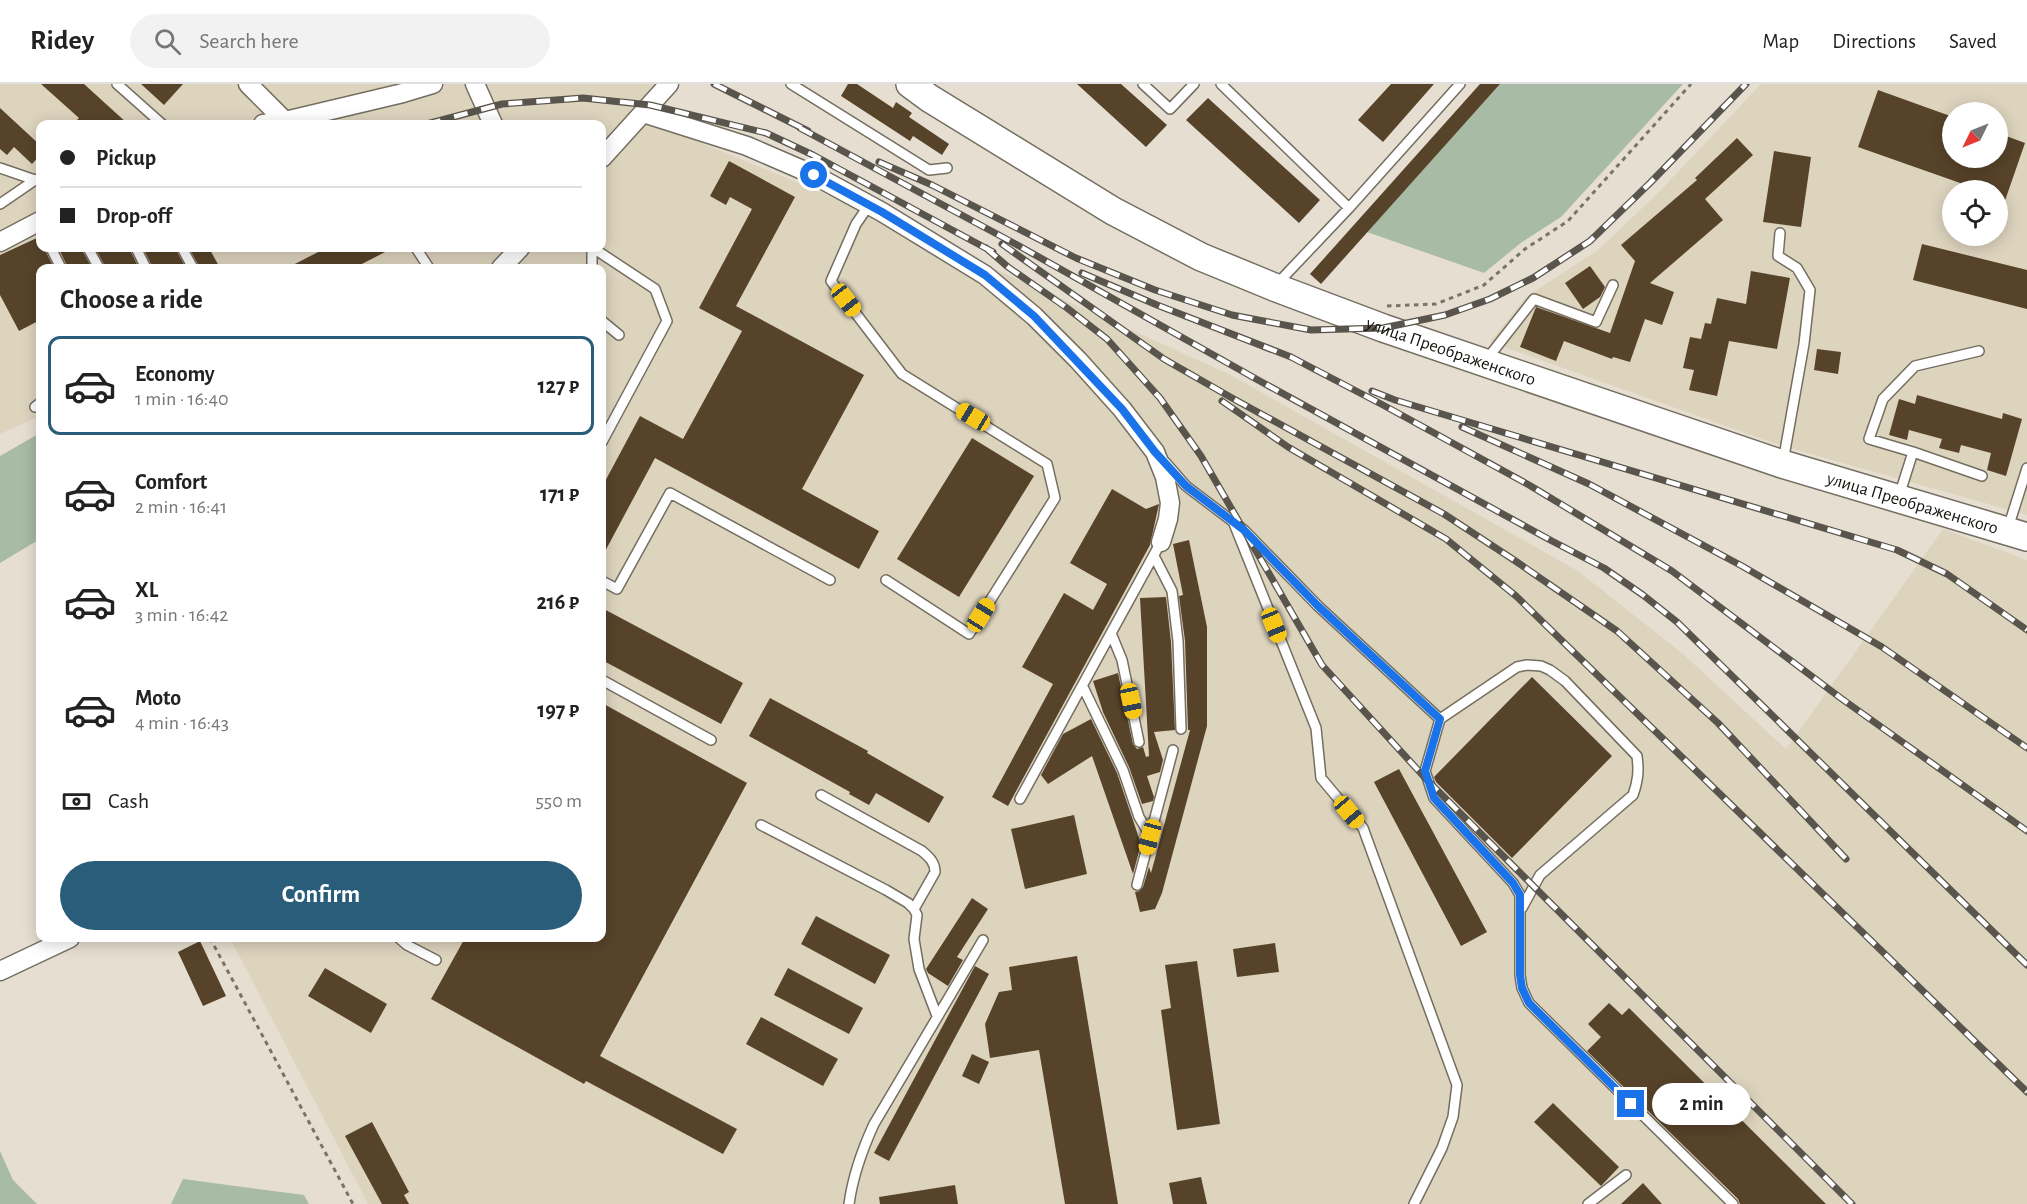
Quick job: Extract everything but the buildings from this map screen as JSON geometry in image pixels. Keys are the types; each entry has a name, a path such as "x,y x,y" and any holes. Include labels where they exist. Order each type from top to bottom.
{"street":[{"path":"248,84 284,120"},
{"path":"289,120 433,84"},
{"path":"475,84 491,120"},
{"path":"606,154 669,84"},
{"name":"улица Преображенского","path":"910,84 1113,211 1201,257 1274,287 1484,363 1782,464 2017,534"},
{"path":"643,113 747,146 814,175 869,205 985,275 1034,316 1122,409 1155,452 1165,477 1170,503 1168,519 1158,549"},
{"path":"0,242 36,223"},
{"path":"505,264 516,252"},
{"path":"0,971 62,942"}],"lane":[{"path":"117,84 158,120"},
{"path":"791,84 929,170 947,168"},
{"path":"1143,84 1170,109 1194,84"},
{"path":"1221,84 1349,208"},
{"path":"1274,287 1349,208 1460,84"},
{"path":"0,168 36,178"},
{"path":"0,204 36,180"},
{"path":"869,205 856,225 831,281 902,374 1047,464 1055,498 969,634 886,580"},
{"path":"1780,234 1778,256 1797,268 1810,290 1804,344 1782,464"},
{"path":"598,252 654,290 667,321 606,435"},
{"path":"1484,363 1534,299 1596,322 1614,285"},
{"path":"606,324 619,335"},
{"path":"1979,351 1915,366 1883,399 1869,439 1982,476"},
{"path":"1155,452 1186,486 1233,521 1272,557 1318,606 1440,719"},
{"path":"1899,498 1913,452"},
{"path":"2017,534 2027,468"},
{"path":"606,583 617,589 670,493 830,580"},
{"path":"1233,521 1316,729 1321,778 1363,828 1456,1085 1453,1117 1442,1148 1414,1204"},
{"path":"1020,799 1158,549"},
{"path":"1158,549 1172,591 1178,641 1181,729"},
{"path":"1111,633 1122,660 1139,742"},
{"path":"1521,910 1540,875 1633,795 1638,783 1639,770 1637,756 1565,681 1550,670 1527,664 1516,667 1440,719 1425,771 1434,798 1513,883 1520,895 1520,975 1522,988 1529,1003 1733,1204"},
{"path":"606,682 711,740"},
{"path":"1083,687 1123,770 1138,817 1150,837"},
{"path":"1137,885 1173,750"},
{"path":"821,795 922,851 929,858 935,866 934,872 914,909"},
{"path":"761,825 886,890 914,909 917,915 914,939 919,969 937,1016"},
{"path":"849,1204 851,1186 869,1134 982,940"},
{"path":"404,942 436,960"},
{"path":"1588,1204 1626,1175"}],"path":[{"path":"1368,322 1386,306 1436,304 1484,285 1525,249 1568,221 1691,84"},
{"path":"212,942 353,1204"}],"shaded area":[{"path":"0,84 655,84 606,138 606,120 36,120 36,252 502,252 491,264 36,264 36,418 0,434"},
{"path":"1761,84 2027,84 2027,515 1779,445 1490,342 1526,297 1598,250 1659,192"},
{"path":"649,121 866,211 1229,374 1578,571 1683,654 1786,749 1943,529 2027,560 2027,1204 368,1204 232,942 606,942 606,264 519,264 530,252 606,252 606,169"}],"green space":[{"path":"1500,84 1683,84 1561,217 1522,242 1484,273 1367,232"},
{"path":"36,435 36,541 0,563 0,456"},
{"path":"0,1151 13,1180 37,1204 0,1204"},
{"path":"183,1179 304,1195 309,1204 171,1204"}],"railway":[{"path":"714,84 808,131"},
{"path":"879,162 932,185 1076,258 1155,290 1232,315 1311,330 1383,328 1445,315 1490,299 1533,278 1590,241 1746,84"},
{"path":"442,120 502,104 583,98 650,105 766,133 813,155 993,252"},
{"path":"800,128 1604,568 1677,622 2027,965"},
{"path":"1002,244 1164,359 1444,514 1617,631 1718,723 1846,859"},
{"path":"986,248 1008,267 1107,339 1160,398 1201,456 1322,665 1427,780 1852,1204"},
{"path":"1082,273 1291,357 1529,485 1672,571 1842,699 2027,831"},
{"path":"1372,391 1395,400 1897,550 1947,574 2027,630"},
{"path":"1222,401 1288,447 1446,539 1516,596 2027,1092"},
{"path":"1462,427 1589,484 1742,566 1882,647 2027,748"}],"route":[{"path":"814,175 882,212 985,275 1034,316 1122,409 1155,452 1186,486 1244,530 1318,606 1440,719 1425,771 1427,780 1434,798 1513,883 1520,895 1520,975 1522,988 1529,1003 1631,1104"}]}
